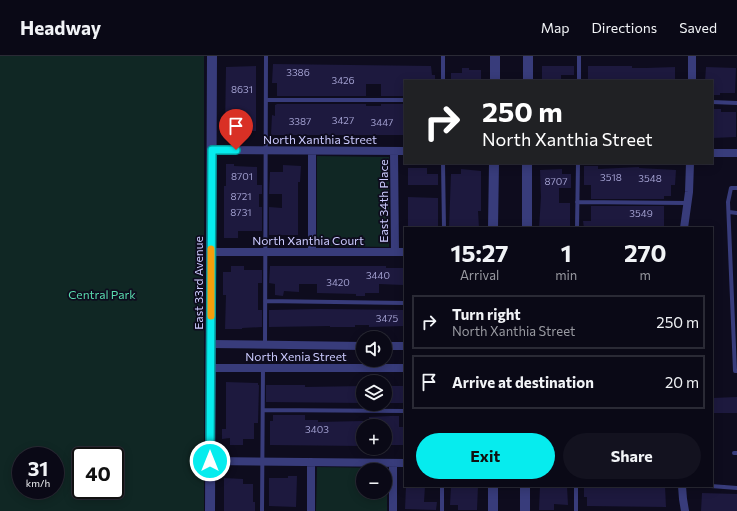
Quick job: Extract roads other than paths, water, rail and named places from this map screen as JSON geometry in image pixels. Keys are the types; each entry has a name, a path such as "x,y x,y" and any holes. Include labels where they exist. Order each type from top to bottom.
{"street":[{"name":"East 33rd Avenue","path":"210,511 212,56"},
{"path":"495,56 495,80"},
{"path":"528,56 528,80"},
{"path":"692,56 692,80"},
{"name":"North Xanthia Street","path":"212,150 404,151"},
{"path":"312,150 312,252"},
{"name":"East 34th Place","path":"394,151 395,252"},
{"path":"713,153 737,153"},
{"path":"493,227 494,164"},
{"path":"526,227 527,164"},
{"path":"684,227 690,186 690,164"},
{"name":"North Xanthia Court","path":"211,252 404,252"},
{"name":"North Xenia Street","path":"211,344 356,346"},
{"path":"392,346 404,346"},
{"name":"North Xenia Street","path":"211,368 404,368"},
{"path":"210,461 404,463"},
{"path":"311,462 311,511"},
{"path":"393,463 393,511"},
{"path":"493,487 493,511"},
{"path":"525,487 525,511"},
{"path":"682,487 685,511"}],"lane":[{"path":"265,345 266,56"},
{"path":"443,56 443,80"},
{"path":"579,56 579,80"},
{"path":"266,100 404,100"},
{"path":"713,102 737,103"},
{"path":"443,164 444,227"},
{"path":"577,227 578,164"},
{"path":"737,188 731,188 728,202 735,371 737,371"},
{"path":"577,202 687,203"},
{"path":"728,212 737,213"},
{"path":"265,301 404,303"},
{"path":"262,511 263,368"},
{"path":"263,410 404,411"},
{"path":"713,486 737,488"},
{"path":"442,487 442,511"},
{"path":"576,487 576,511"}],"park label":[{"name":"Central Park","path":"102,294"}]}
